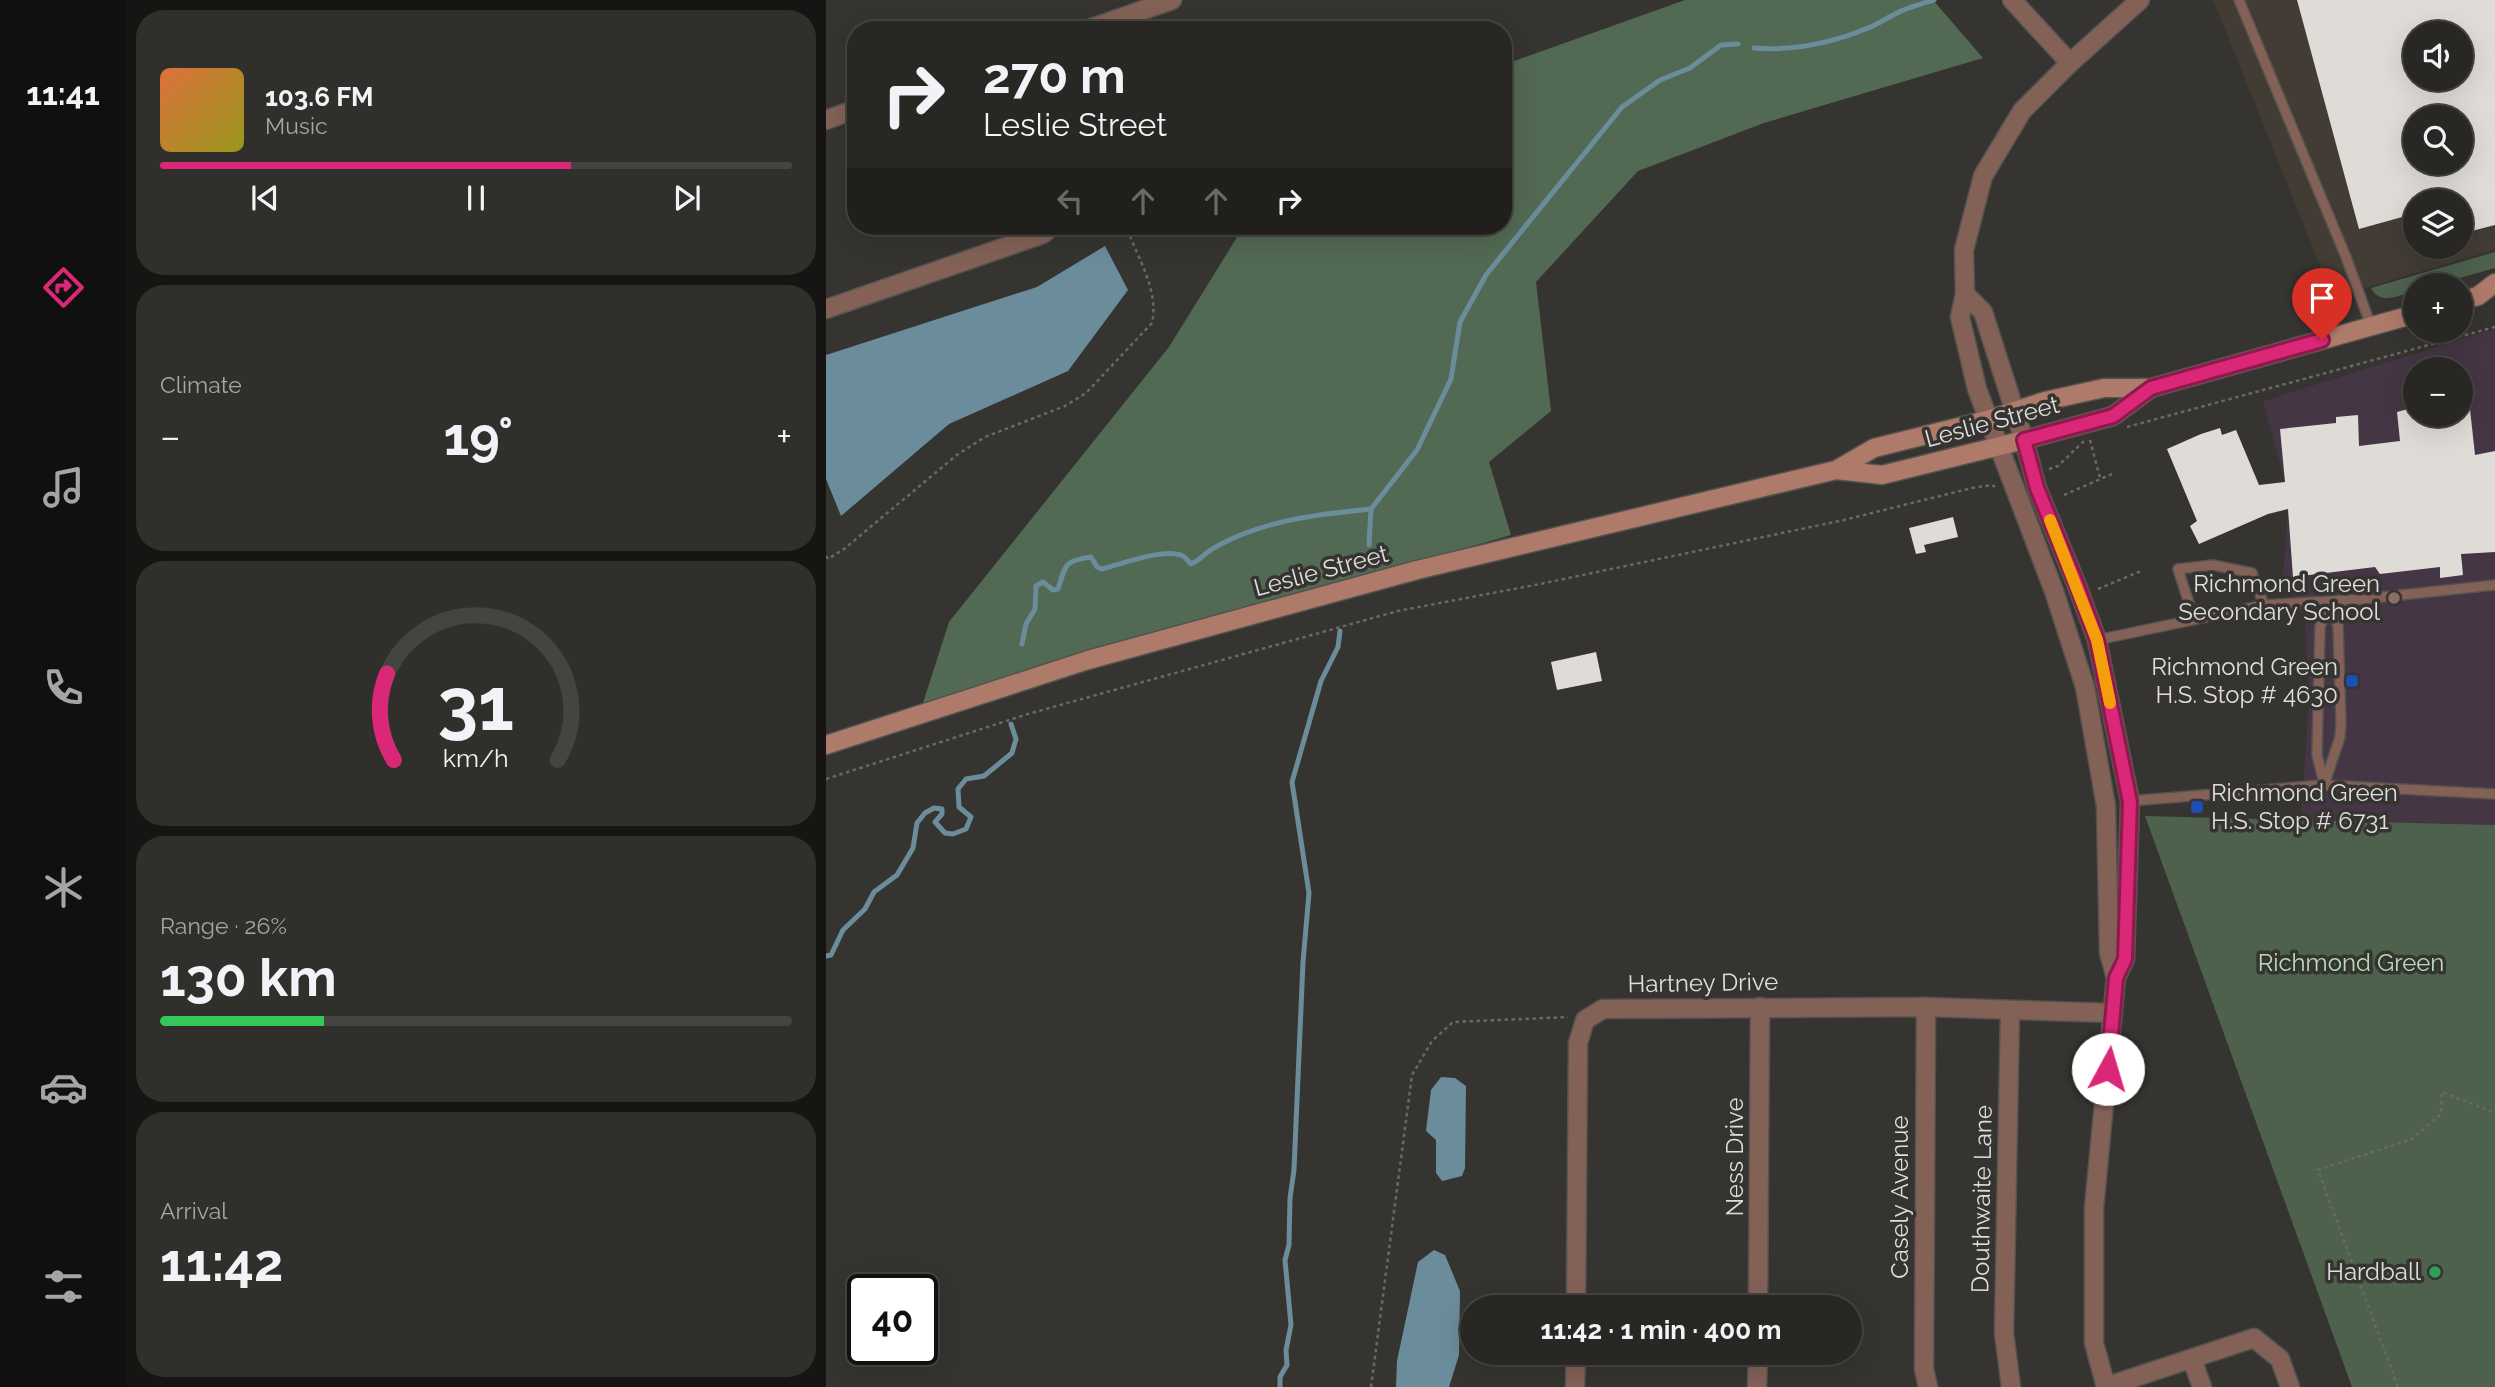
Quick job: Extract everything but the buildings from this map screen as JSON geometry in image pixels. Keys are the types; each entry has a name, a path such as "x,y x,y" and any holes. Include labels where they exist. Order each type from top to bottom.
{"main road":[{"path":"2478,299 2495,283"},
{"name":"Leslie Street","path":"826,745 1088,660 1365,584 1836,470 1874,449 2015,412 2046,401 2104,388 2151,388 2403,317"},
{"name":"Leslie Street","path":"1836,470 1882,475 2024,440 2113,416 2151,388"}],"street":[{"path":"1112,21 1172,0"},
{"path":"2012,0 2070,63"},
{"path":"2116,978 2109,953 2106,806 2085,687 2054,591 1987,419 1960,317 1965,295 1964,250 1983,176 2022,111 2140,0"},
{"path":"826,120 847,112"},
{"path":"826,309 1040,235"},
{"path":"1965,295 1983,312 2037,488 2097,640 2130,802 2125,959 2116,978 2094,1208 2094,1343 2106,1387 2254,1338 2280,1359 2290,1387"},
{"path":"2106,806 2130,802"},
{"name":"Ness Drive","path":"1758,1295 1760,1007"},
{"name":"Hartney Drive","path":"1585,1020 1603,1009 1926,1007 2113,1013"},
{"name":"Casely Avenue","path":"1926,1007 1924,1369 1928,1387"},
{"name":"Douthwaite Lane","path":"2010,1011 2004,1333 2011,1387"},
{"path":"1576,1295 1578,1042 1585,1020"},
{"path":"2192,1359 2202,1387"},
{"path":"1575,1387 1576,1365"},
{"path":"1757,1387 1758,1365"}],"lane":[{"path":"2239,0 2346,257 2371,326"},
{"path":"2194,619 2178,569 2213,565 2252,573 2264,605"},
{"path":"2097,640 2264,605 2495,585"},
{"path":"2324,785 2340,737 2341,722 2338,626 2329,601"},
{"path":"2324,785 2316,755 2320,628 2329,601"},
{"path":"2130,802 2324,785 2495,794"}],"path":[{"path":"826,556 828,559 844,549 967,448 985,437 1066,406 1086,393 1152,323 1155,308 1153,294 1130,235"},
{"path":"2116,430 2495,327"},
{"path":"2049,469 2058,466 2089,437 2096,435"},
{"path":"2089,437 2100,479"},
{"path":"2064,495 2112,474"},
{"path":"826,779 1028,715 1398,611 1844,520 1992,485"},
{"path":"2098,589 2141,572"},
{"path":"1371,1387 1412,1075 1432,1041 1453,1022 1561,1016 1585,1020"},
{"path":"2398,1387 2318,1170 2412,1139 2441,1114 2442,1092 2495,1113"}],"shaded area":[{"path":"2213,0 2495,0 2495,250 2473,256 2473,189 2403,189 2403,259 2464,259 2416,273 2403,273 2403,277 2333,297"},
{"name":"Richmond Green Secondary School","path":"2495,329 2495,825 2301,819 2309,695 2305,620 2283,575 2288,509 2285,482 2263,401 2403,358 2403,427 2473,427 2473,357 2405,357 2450,343 2473,343 2473,336"}],"green space":[{"path":"1685,0 1933,0 1983,58 1764,123 1638,171 1536,282 1551,411 1489,462 1511,535 922,706 949,622 1169,347 1238,235 1512,235 1512,62"},
{"path":"2495,252 2495,268 2473,274 2423,273 2473,259"},
{"path":"2403,279 2403,294 2390,298 2379,297 2371,288"},
{"name":"Richmond Green","path":"2145,816 2495,825 2495,1387 2352,1387"}],"water":[{"path":"1105,246 1128,290 1068,371 949,424 841,516 826,479 826,355 1037,287"},
{"path":"1441,1077 1455,1078 1466,1086 1465,1168 1462,1176 1442,1181 1436,1173 1436,1140 1426,1131 1431,1090"},
{"path":"1434,1250 1445,1255 1460,1291 1459,1355 1449,1387 1396,1387 1397,1361 1418,1262"}],"waterway":[{"path":"1754,48 1798,47 1826,42 1934,0"},
{"path":"1369,545 1371,509 1417,450 1451,379 1460,322 1486,275 1622,107 1660,80 1690,68 1721,45 1738,44"},
{"path":"1022,644 1026,624 1035,609 1036,586 1043,582 1053,590 1058,589 1067,565 1076,560 1091,557 1097,567 1102,569 1143,557 1175,554 1184,556 1191,564 1222,543 1262,527 1371,509"},
{"path":"1280,1387 1280,1377 1287,1365 1286,1350 1291,1325 1285,1260 1289,1245 1290,1198 1294,1170 1303,962 1309,893 1292,782 1321,681 1338,647 1340,631"},
{"path":"826,956 831,955 843,930 865,909 874,892 897,875 913,848 917,823 925,813 934,808 942,809 942,814 935,822 945,833 953,834 966,829 971,817 959,807 958,789 966,779 984,776 1012,753 1016,739 1011,724"}],"slow traffic":[{"path":"2050,520 2097,640 2110,703"}],"place":[{"name":"Richmond Green Secondary School","path":"2394,598"},
{"name":"Richmond Green H.S. Stop # 4630","path":"2352,681"},
{"name":"Richmond Green H.S. Stop # 6731","path":"2197,807"},
{"name":"Hardball","path":"2435,1272"}],"route":[{"path":"2108,1069 2116,978 2125,959 2130,802 2097,640 2037,488 2024,440 2113,416 2151,388 2322,340"}]}
